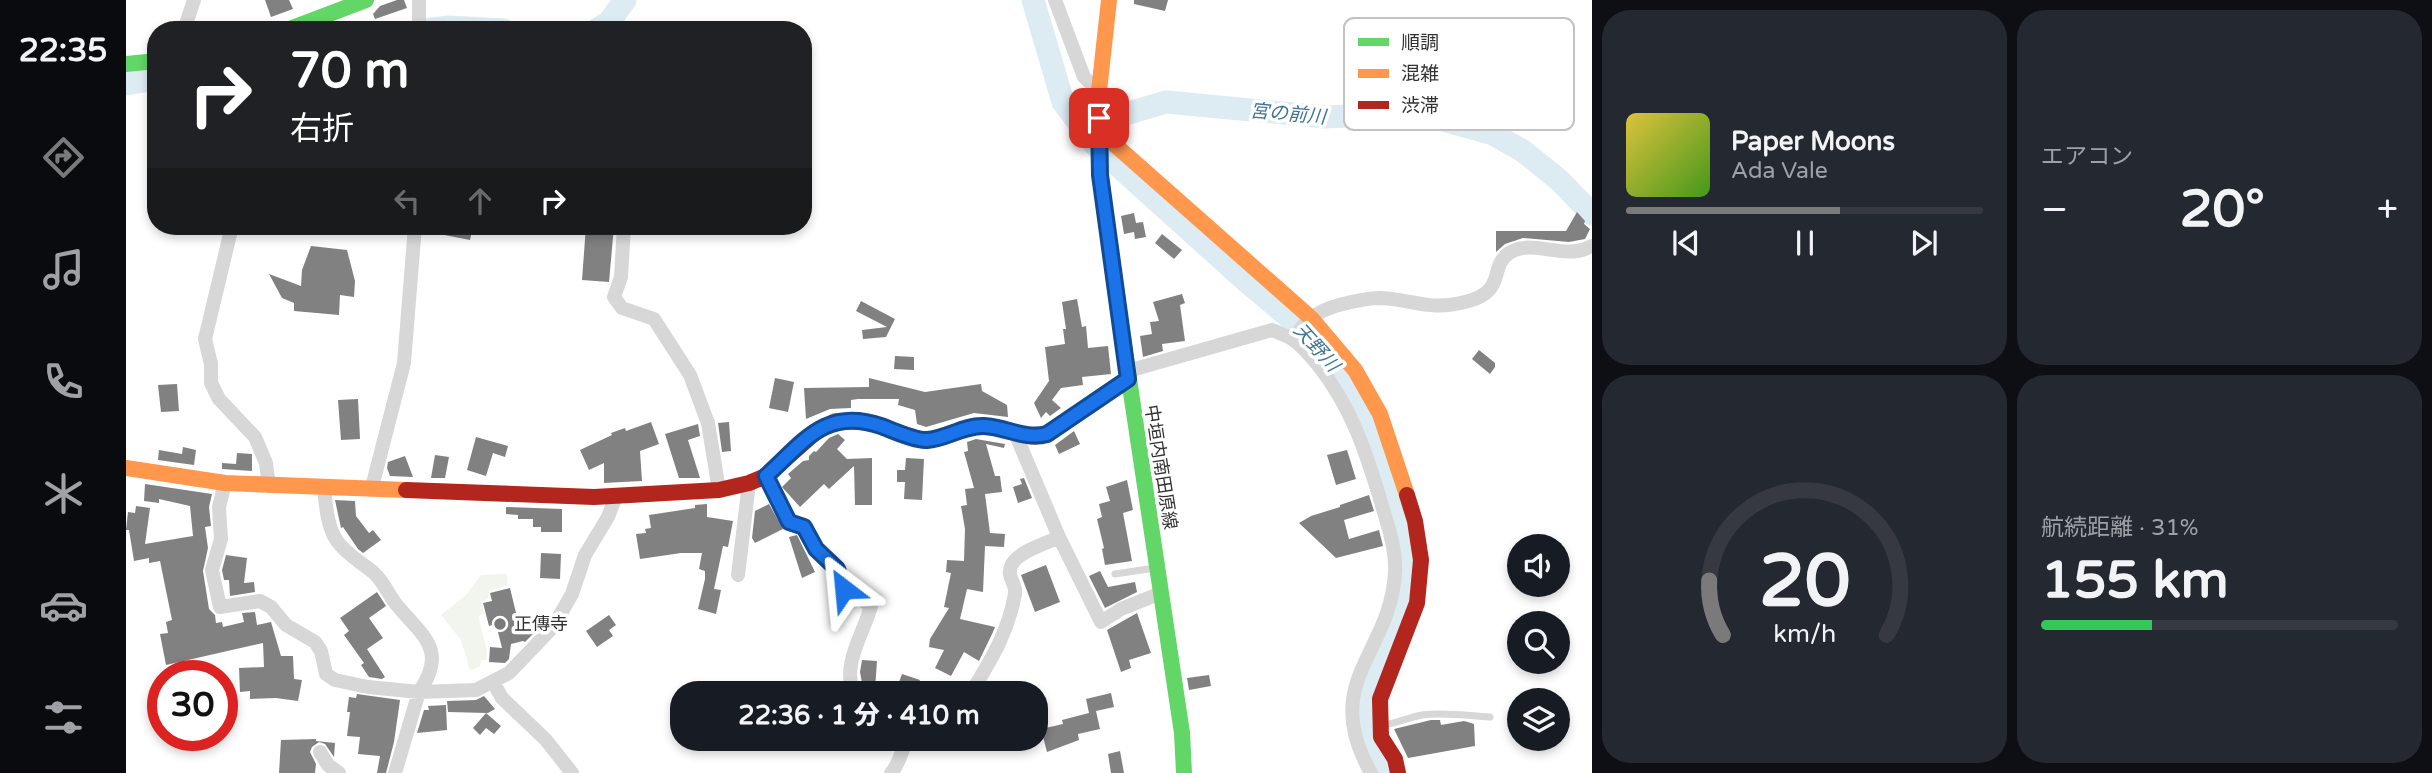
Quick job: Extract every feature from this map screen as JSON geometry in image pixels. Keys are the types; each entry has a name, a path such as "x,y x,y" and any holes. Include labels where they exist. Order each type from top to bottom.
{"main road":[{"path":"310,21 366,0"},
{"name":"中垣内南田原線","path":"1109,0 1099,91 1100,175 1182,733 1184,773"},
{"path":"126,64 147,62"},
{"path":"1113,109 1114,144 1311,318 1355,370 1380,414 1415,521 1421,580 1411,622 1380,699 1381,731 1395,759 1398,773"},
{"path":"126,467 225,483 324,488 373,487 594,497 719,490 766,476 820,428 835,421 867,422 926,441 974,426 986,426 1035,437 1047,434 1128,375"}],"street":[{"path":"187,21 194,0"},
{"path":"419,0 419,21"},
{"path":"1055,0 1084,77 1099,91"},
{"path":"230,235 205,339 211,364 211,383 219,399 255,437 266,463 270,485"},
{"path":"373,487 404,363 414,235"},
{"path":"623,235 621,277 614,297 622,308 654,319 690,375 708,423 719,490"},
{"path":"1292,339 1320,312 1367,299 1382,298 1429,307 1468,301 1484,295 1493,287 1502,261 1508,254 1528,248 1566,252 1592,246"},
{"path":"1566,252 1592,260"},
{"path":"1128,375 1272,330 1292,339 1306,351 1348,410 1363,443 1394,552 1395,572 1388,607 1355,687 1352,723 1356,744 1370,773"},
{"path":"1015,433 1059,537 1101,622 1121,609 1161,593"},
{"path":"766,476 789,522 804,527 816,549 837,569 844,589 871,606 854,654 851,681"},
{"path":"225,483 219,507 221,539 212,570 220,607 260,601 271,607 286,625 315,642 321,652 326,674 335,680 368,687 419,692 476,690 509,673 553,627 572,594 585,555 608,517 615,496"},
{"path":"738,575 749,483"},
{"path":"324,488 327,513 335,538 350,556 383,583 395,603 425,635 431,648 427,681 419,692 395,773"},
{"path":"978,681 1006,629 1016,590 1009,575 1011,566 1017,558 1059,537"},
{"path":"493,682 502,698 546,740 572,773"},
{"path":"1356,744 1381,731"},
{"path":"891,773 897,767 902,751"},
{"path":"320,752 328,765 340,773"}],"lane":[{"path":"1115,574 1158,568"},
{"path":"1381,731 1418,715 1441,713 1490,717"}],"shaded area":[{"path":"507,574 508,585 489,591 488,598 482,602 484,614 478,616 487,650 486,660 481,660 480,667 470,670 461,640 441,615 466,595 481,575"}],"building":[{"path":"265,0 289,0 293,9 271,17"},
{"path":"404,0 407,8 375,19 373,14 380,6"},
{"path":"1134,0 1168,0 1165,11 1134,4"},
{"path":"1577,212 1590,229 1585,239 1569,242 1523,238 1505,244 1496,252 1496,231 1566,231"},
{"path":"1134,213 1136,223 1143,222 1146,237 1135,239 1134,232 1124,234 1121,216"},
{"path":"1162,234 1182,250 1174,259 1155,243"},
{"path":"444,235 471,235 470,240"},
{"path":"585,235 613,235 609,282 582,280"},
{"path":"311,246 347,250 355,281 354,297 340,295 339,315 294,311 294,303 282,298 269,274 301,286 302,270"},
{"path":"1182,294 1185,303 1180,305 1185,341 1162,344 1163,351 1143,357 1140,336 1152,334 1150,322 1159,321 1153,302"},
{"path":"1077,299 1082,327 1086,326 1088,348 1108,346 1111,374 1082,377 1083,385 1061,388 1052,400 1061,408 1050,416 1046,412 1041,418 1034,403 1049,381 1045,347 1065,344 1062,302"},
{"path":"861,301 895,319 886,337 863,339 862,330 887,327 856,311"},
{"path":"1479,350 1495,363 1490,374 1472,359"},
{"path":"895,356 914,357 914,370 894,369"},
{"path":"775,378 794,382 788,412 769,408"},
{"path":"869,378 925,392 981,384 982,391 1007,405 1008,417 974,413 926,427 917,424 915,410 898,405 899,399 858,399 851,400 851,408 830,409 806,419 804,388 869,387"},
{"path":"177,384 179,411 161,412 158,385"},
{"path":"358,399 360,439 341,440 338,400"},
{"path":"651,422 659,444 640,451 642,481 604,483 604,463 589,470 580,450 612,435 611,433"},
{"path":"729,422 731,451 722,452 718,423"},
{"path":"698,424 700,436 688,440 700,478 679,478 665,434"},
{"path":"1074,431 1080,444 1059,454 1055,445"},
{"path":"838,434 845,440 837,449 847,459 872,458 872,505 855,505 854,466 829,489 824,484 800,507 782,487 791,478 788,474 803,461 809,460 809,456 829,438"},
{"path":"476,437 508,446 505,457 493,453 486,476 467,470"},
{"path":"976,439 1005,444 1004,448 986,444 995,476 1000,476 1002,492 985,494 990,533 1005,534 1004,547 985,546 983,592 967,589 960,619 995,627 993,632 979,661 964,652 951,676 935,668 944,650 929,647 930,639 949,608 944,607 951,573 946,572 947,560 964,561 965,529 961,506 967,505 965,489 974,488 964,452 968,451 967,442"},
{"path":"183,447 196,450 194,465 158,460 159,450 182,454"},
{"path":"1347,450 1356,479 1336,485 1327,455"},
{"path":"237,453 252,454 252,471 222,469 222,463 236,464"},
{"path":"435,455 449,457 445,478 431,478"},
{"path":"405,456 413,477 390,476 388,462"},
{"path":"906,458 924,459 922,500 904,499 905,482 897,482 897,470 905,470"},
{"path":"1024,478 1032,498 1018,503 1013,487 1022,484 1020,479"},
{"path":"1127,480 1133,510 1123,513 1132,561 1105,565 1097,519 1102,517 1099,504 1110,501 1106,487"},
{"path":"145,484 212,494 209,507 211,526 205,527 208,548 203,571 209,609 215,615 216,623 222,622 223,627 244,622 242,613 255,612 257,625 271,622 281,656 293,656 294,679 302,680 298,701 250,699 250,691 240,692 239,668 264,667 263,643 188,660 165,660 160,634 168,633 166,622 172,620 160,561 149,563 149,558 134,561 129,530 126,530 128,512 135,513 136,506 150,508 145,544 193,536 190,506 159,499 159,503 144,501"},
{"path":"1369,495 1374,511 1344,520 1349,539 1379,530 1383,546 1336,558 1299,523 1311,516"},
{"path":"335,500 355,501 356,516 369,533 373,530 381,540 363,553 358,549 343,527 341,528"},
{"path":"707,504 707,517 733,521 728,547 723,546 714,589 721,590 716,614 698,609 705,579 705,571 699,569 702,553 640,559 636,534 646,533 645,529 651,528 649,515"},
{"path":"769,504 783,529 755,543 752,538 755,511"},
{"path":"506,507 562,509 562,532 541,532 541,527 533,527 533,519 518,519 518,515 506,514"},
{"path":"797,535 815,572 802,578 789,537"},
{"path":"541,553 561,554 560,579 540,578"},
{"path":"226,555 247,558 244,583 254,582 255,592 230,596 229,580 224,580 222,570"},
{"path":"1046,565 1060,602 1035,612 1021,575"},
{"path":"1100,571 1108,587 1135,582 1137,592 1105,608 1089,576"},
{"path":"510,588 517,617 533,634 525,642 511,644 509,659 505,663 489,662 490,647 502,648 496,624 489,626 483,603 492,601 490,593"},
{"path":"377,592 386,606 369,618 383,638 367,649 385,677 382,679 369,677 361,665 364,663 344,635 349,631 340,618"},
{"path":"1137,613 1151,653 1129,660 1131,668 1121,672 1107,630"},
{"path":"609,615 616,625 609,630 613,636 597,647 586,631"},
{"path":"862,660 877,661 876,681 862,681"},
{"path":"902,674 920,680 920,681 899,681"},
{"path":"1209,675 1211,686 1189,690 1187,678"},
{"path":"1111,693 1114,707 1096,711 1100,729 1078,734 1079,740 1047,752 1048,727 1063,724 1062,720 1089,713 1086,699"},
{"path":"357,694 400,700 386,773 377,773 380,756 358,754 360,737 347,736 349,697 356,698"},
{"path":"484,696 495,709 488,713 448,712 447,701 476,700"},
{"path":"446,705 447,730 417,733 424,710 429,710 428,706"},
{"path":"486,713 501,726 494,734 486,728 480,735 473,728"},
{"path":"1440,720 1441,725 1464,721 1474,724 1475,746 1408,758 1394,729"},
{"path":"316,739 335,743 334,757 325,744 319,742 310,752 316,764 315,773 279,773 281,740"},
{"path":"1120,751 1124,773 1111,773 1108,754"}],"waterway":[{"name":"天野川","path":"610,21 625,0"},
{"name":"天野川","path":"1033,0 1063,102 1095,145 1308,333 1329,355 1350,383 1362,405 1388,472 1410,558 1408,590 1399,623 1369,687 1364,708 1366,730 1385,773"},
{"name":"天野川","path":"126,84 147,80"},
{"name":"宮の前川","path":"1095,123 1166,102 1325,117 1344,116"},
{"name":"宮の前川","path":"1479,130 1493,134 1523,151 1559,180 1592,214"}],"traffic: fast":[{"path":"311,21 366,0"},
{"path":"126,64 147,62"},
{"path":"1114,279 1182,733 1184,773"}],"traffic: slow":[{"path":"1109,0 1099,91 1100,175 1114,279"},
{"path":"1113,109 1114,144 1311,318 1355,370 1380,414 1407,495"},
{"path":"816,432 835,421 867,422 926,441 974,426 987,426 1035,437 1047,434 1128,378"},
{"path":"126,468 225,483 406,490"}],"traffic: jam":[{"path":"406,490 594,497 719,490 766,476 816,432"},
{"path":"1398,773 1395,759 1381,737 1380,699 1417,603 1421,560 1415,521 1407,495"}],"place":[{"name":"正傳寺","path":"500,624"}],"route":[{"path":"844,589 837,569 816,549 804,527 789,522 766,476 820,428 835,421 851,420 867,422 926,441 974,426 986,426 1035,437 1047,434 1128,379 1100,175 1099,118"}]}
